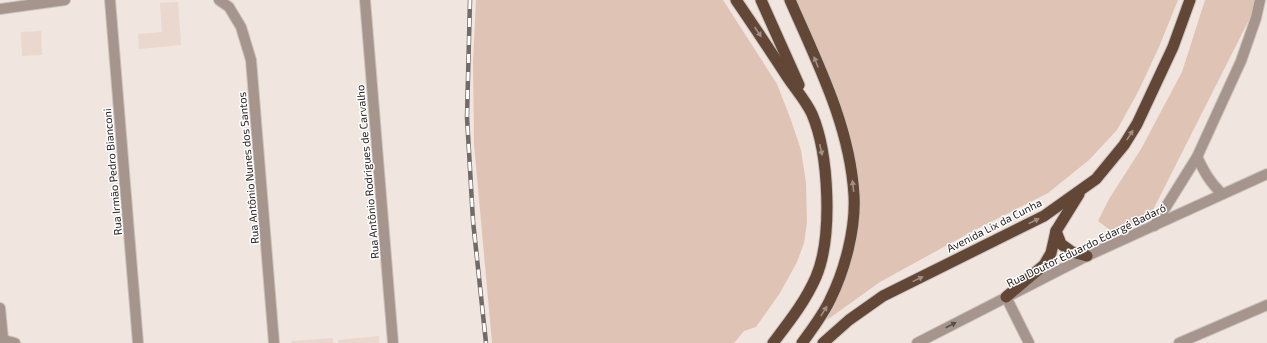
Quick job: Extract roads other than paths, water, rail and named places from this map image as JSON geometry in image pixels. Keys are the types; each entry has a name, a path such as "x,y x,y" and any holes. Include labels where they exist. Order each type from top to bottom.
{"highway":[{"path":"736,0 811,113"},
{"path":"761,0 811,113 821,150 826,183 827,226 822,256 816,277 798,311 772,343"},
{"path":"790,0 839,117 849,156 854,196 852,232 843,270 830,301 802,343"},
{"name":"Avenida Lix da Cunha","path":"823,343 849,320 883,296 1044,216 1096,179 1124,145 1137,124 1173,48 1190,0"},
{"path":"1006,297 1044,265 1051,252 1056,231 1082,189"},
{"path":"1056,231 1061,244 1072,252 1087,256"}],"street":[{"path":"0,9 65,0"},
{"name":"Rua Irmão Pedro Bianconi","path":"110,0 138,343"},
{"name":"Rua Antônio Nunes dos Santos","path":"219,0 229,7 241,26 251,60 274,343"},
{"name":"Rua Antônio Rodrigues de Carvalho","path":"366,0 393,343"},
{"path":"1154,226 1197,157 1241,61 1256,18 1260,0"},
{"path":"1256,18 1267,17"},
{"path":"1197,157 1204,173 1222,194"},
{"name":"Rua Doutor Eduardo Edargé Badaró","path":"917,343 1087,256 1267,174"},
{"path":"1006,297 1029,343"},
{"path":"1179,343 1267,305"},
{"path":"0,308 1,339 15,343"}],"railway":[{"path":"470,0 467,117 473,221 486,343"}]}
